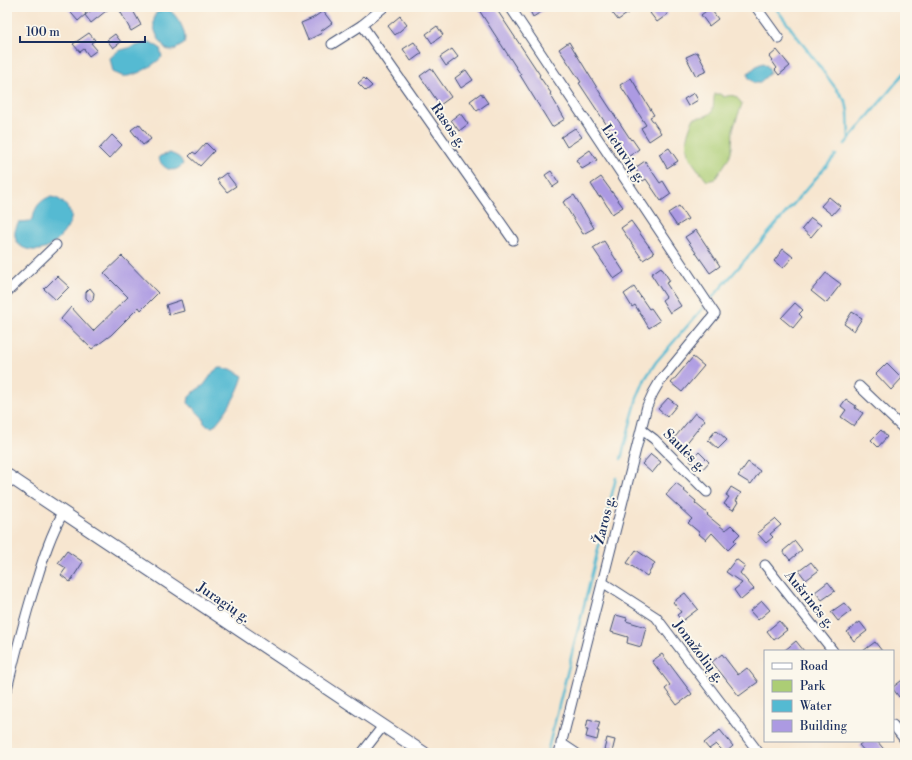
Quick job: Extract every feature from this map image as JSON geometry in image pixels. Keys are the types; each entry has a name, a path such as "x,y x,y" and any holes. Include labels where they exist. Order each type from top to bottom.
{"main road":[{"name":"Juragių g.","path":"7,475 424,753"}],"street":[{"path":"332,44 362,25 384,7"},
{"name":"Lietuvių g.","path":"510,7 715,314"},
{"path":"756,7 779,39"},
{"name":"Rasos g.","path":"362,25 513,240"},
{"path":"7,292 56,245"},
{"name":"Žaros g.","path":"558,753 647,406 652,393 660,381 715,314"},
{"path":"859,386 905,430"},
{"name":"Saulės g.","path":"642,430 654,439 707,492"},
{"path":"7,689 25,616 38,574 53,533 63,513"},
{"name":"Aušrinės g.","path":"765,565 832,650"},
{"name":"Jonažolių g.","path":"602,582 656,617 759,753"},
{"path":"362,753 383,726"},
{"path":"894,726 905,740"},
{"path":"561,743 576,753"}],"green space":[{"path":"715,94 720,94 724,97 734,96 742,104 733,129 732,148 729,158 715,179 707,181 691,159 688,152 687,138 694,118 706,116 712,111"}],"water":[{"path":"167,8 181,24 185,39 184,44 172,51 166,49 163,45 155,32 154,27 154,18 156,13"},
{"path":"150,42 160,48 162,57 144,70 132,75 122,76 113,72 110,58 118,51"},
{"path":"763,63 768,67 770,73 759,83 754,83 748,77 748,73"},
{"path":"170,153 181,160 183,164 180,167 172,170 166,168 160,162 158,158 160,156"},
{"path":"49,197 59,199 63,202 71,213 70,223 59,238 47,248 35,250 26,249 19,245 15,236 19,222 31,221 39,204"},
{"path":"220,368 231,369 243,376 235,396 222,416 213,427 207,426 204,423 203,418 188,403 189,397 204,385 214,371"}],"building":[{"path":"66,7 80,7 86,14 78,21"},
{"path":"96,7 111,7 91,23 85,15"},
{"path":"118,7 131,7 141,25 131,31"},
{"path":"477,7 495,7 540,75 539,76 551,93 550,94 565,119 552,127 521,75"},
{"path":"528,7 549,7 533,17"},
{"path":"617,7 626,7 630,12 618,20 611,11"},
{"path":"657,7 663,7 668,14 657,22 650,13"},
{"path":"710,8 718,19 709,26 701,15"},
{"path":"323,11 332,23 321,31 322,33 308,40 301,23 313,18"},
{"path":"400,16 407,25 395,35 388,26"},
{"path":"437,26 443,35 432,43 426,34"},
{"path":"89,33 95,40 91,43 97,50 89,56 84,49 80,52 73,44"},
{"path":"115,34 121,42 113,48 107,40"},
{"path":"414,42 422,53 411,61 403,49"},
{"path":"569,42 602,96 631,140 632,139 639,149 628,157 579,83 581,82 559,49"},
{"path":"452,49 458,57 446,66 440,57"},
{"path":"777,50 790,66 779,75 775,70 777,68 769,57"},
{"path":"697,52 707,71 696,76 686,57"},
{"path":"431,68 451,97 440,105 420,76"},
{"path":"466,70 473,80 461,88 455,78"},
{"path":"364,78 372,86 366,91 358,83"},
{"path":"631,78 654,115 650,117 661,133 649,141 641,128 646,125 620,85"},
{"path":"481,93 488,103 477,111 470,101"},
{"path":"694,93 698,100 688,106 684,99"},
{"path":"460,113 468,124 459,131 451,120"},
{"path":"139,124 151,139 143,145 131,130"},
{"path":"575,128 582,137 567,147 561,137"},
{"path":"112,135 122,145 109,159 99,149"},
{"path":"206,143 214,151 200,166 189,156 193,152 196,154"},
{"path":"669,148 678,161 667,168 659,154"},
{"path":"590,150 597,160 582,169 576,160"},
{"path":"645,161 660,183 663,181 671,194 661,201 646,179 643,181 635,168"},
{"path":"551,171 559,183 553,187 545,175"},
{"path":"226,173 236,186 227,192 217,180"},
{"path":"601,177 623,207 612,214 601,196 599,197 591,184"},
{"path":"574,195 594,228 583,234 563,202"},
{"path":"829,197 840,206 832,215 821,206"},
{"path":"679,206 688,219 677,226 668,213"},
{"path":"811,218 821,225 811,237 802,229"},
{"path":"631,221 654,253 643,260 621,228"},
{"path":"696,230 720,266 710,273 685,237"},
{"path":"604,241 624,272 614,279 593,248"},
{"path":"783,249 793,257 783,268 774,261"},
{"path":"122,256 158,293 141,310 139,307 111,335 92,349 61,319 71,307 93,331 128,297 104,273"},
{"path":"661,267 670,281 666,283 681,306 670,313 662,300 666,297 651,274"},
{"path":"826,273 841,284 826,303 811,291"},
{"path":"57,276 69,287 56,300 44,289"},
{"path":"634,287 649,309 651,308 660,321 649,328 635,305 632,307 624,294"},
{"path":"90,288 94,293 93,300 90,302 86,298 86,292"},
{"path":"181,300 184,311 169,315 166,305"},
{"path":"795,303 803,310 799,314 802,317 793,328 781,318"},
{"path":"852,312 862,318 854,331 844,324"},
{"path":"693,357 704,366 682,392 671,383"},
{"path":"887,363 902,378 891,390 876,374"},
{"path":"668,398 677,405 667,417 658,409"},
{"path":"846,399 856,406 855,408 863,413 854,426 841,417 846,410 841,406"},
{"path":"695,413 705,420 681,450 671,442"},
{"path":"716,430 727,440 718,449 708,440"},
{"path":"881,430 887,437 878,447 871,440"},
{"path":"699,452 709,462 701,471 690,461"},
{"path":"651,454 661,462 652,473 642,464"},
{"path":"748,462 760,471 751,484 738,476"},
{"path":"676,483 696,501 695,503 708,514 707,515 725,530 731,525 740,534 734,540 736,542 728,550 712,533 706,540 699,534 700,533 688,523 692,519 666,495"},
{"path":"731,487 741,493 733,510 724,504 729,497 726,495"},
{"path":"775,519 781,525 770,534 773,537 766,543 757,533"},
{"path":"795,541 802,550 790,560 783,551"},
{"path":"636,550 655,563 647,576 627,563"},
{"path":"67,551 83,562 70,582 61,575 66,568 58,563"},
{"path":"736,559 745,566 740,573 754,589 741,600 734,590 742,583 726,572"},
{"path":"811,562 818,571 806,580 799,571"},
{"path":"828,582 835,591 822,600 815,592"},
{"path":"685,593 698,609 682,621 677,615 681,612 673,602"},
{"path":"762,601 770,610 758,620 750,611"},
{"path":"844,603 851,611 838,621 831,612"},
{"path":"616,615 627,618 626,621 646,627 641,647 627,643 628,637 611,632"},
{"path":"779,621 787,630 774,640 767,631"},
{"path":"860,622 867,631 854,641 847,632"},
{"path":"796,641 803,650 785,650"},
{"path":"875,642 881,650 864,650"},
{"path":"662,654 692,694 677,705 665,689 670,685 652,661"},
{"path":"722,654 738,675 747,668 758,682 739,696 712,662"},
{"path":"905,678 905,692 899,697 894,690 894,686"},
{"path":"588,719 600,722 597,731 599,731 597,740 586,737"},
{"path":"720,730 733,746 725,753 716,744 709,749 704,743"},
{"path":"607,738 615,740 612,752 604,750"},
{"path":"863,742 878,742 887,753 866,753 859,745"}],"waterway":[{"path":"775,7 846,102 849,139"},
{"path":"845,144 905,72"},
{"path":"712,298 836,155"},
{"path":"621,459 637,398 645,379 656,362 703,308"},
{"path":"547,753 616,478"}]}
